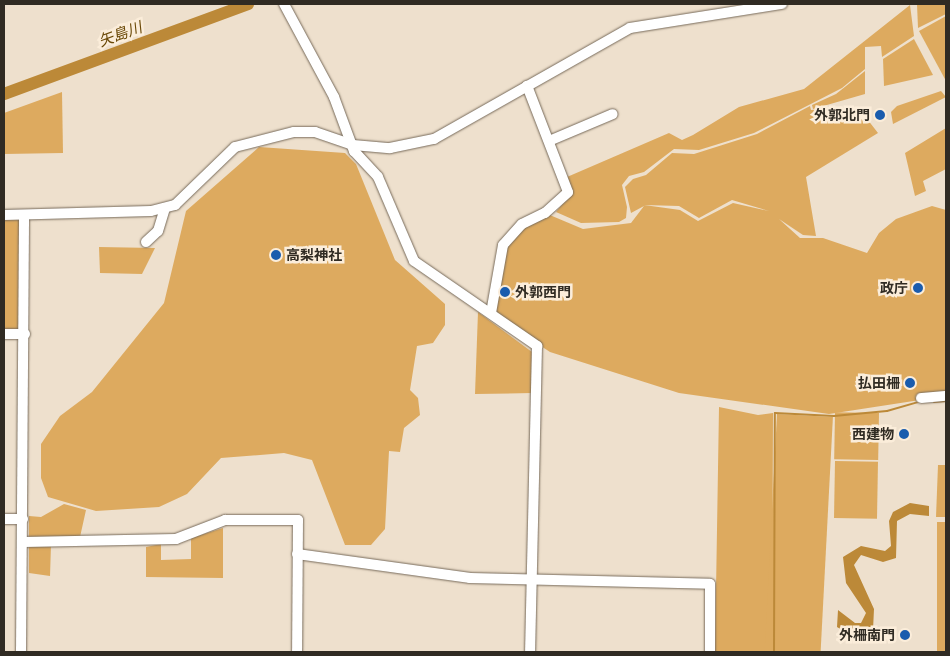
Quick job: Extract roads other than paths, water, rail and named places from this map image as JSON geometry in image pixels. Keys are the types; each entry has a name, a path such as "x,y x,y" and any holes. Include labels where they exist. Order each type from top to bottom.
{"street":[{"path":"284,4 334,97 352,145 378,177 414,260 537,346 530,652"},
{"path":"4,215 165,208 184,198 221,156 247,141 315,132 352,145 390,148 434,139 630,28 782,4"},
{"path":"491,313 503,245 522,224 562,201 568,192 527,86"},
{"path":"549,141 613,114"},
{"path":"146,242 158,231 165,208"},
{"path":"21,652 24,542 24,214"},
{"path":"4,334 25,334"},
{"path":"921,398 946,396"},
{"path":"4,519 23,519"},
{"path":"24,542 176,539 224,520 298,520 297,652"},
{"path":"297,554 470,578 710,584 710,652"}],"waterway":[{"name":"矢島川","path":"4,94 248,4"},
{"path":"934,402 946,401"},
{"path":"774,652 775,413 834,416 887,411 919,402"}],"place":[{"name":"外郭北門","path":"880,115"},
{"name":"高梨神社","path":"276,255"},
{"name":"政庁","path":"918,288"},
{"name":"外郭西門","path":"505,292"},
{"name":"払田柵","path":"910,383"},
{"name":"西建物","path":"904,434"},
{"name":"外柵南門","path":"905,635"}]}
